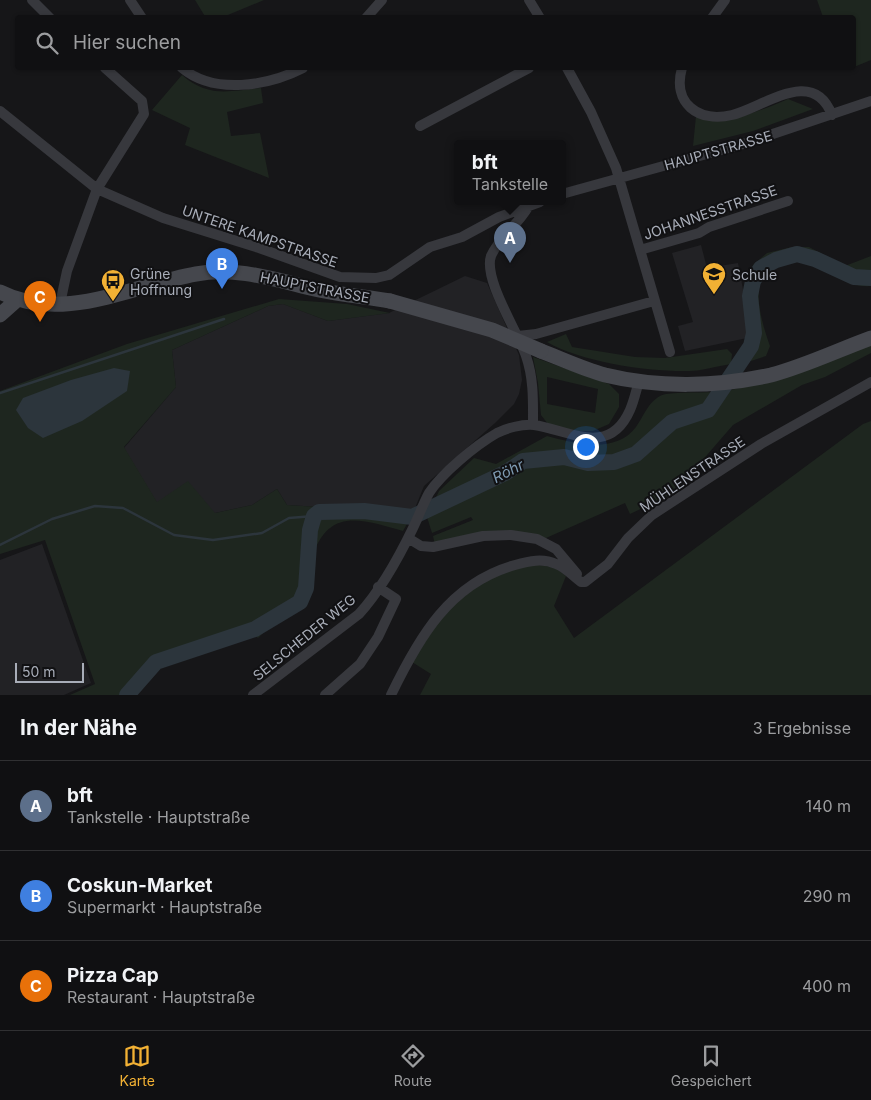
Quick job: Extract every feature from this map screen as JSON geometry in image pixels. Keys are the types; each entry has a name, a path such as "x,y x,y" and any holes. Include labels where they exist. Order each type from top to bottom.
{"main road":[{"name":"HAUPTSTRASSE","path":"0,292 18,299 60,304 86,302 174,278 220,272 248,274 321,290 390,301 492,330 541,351 604,374 639,381 702,384 772,374 871,338"},
{"path":"0,315 18,299"}],"street":[{"path":"32,0 47,15"},
{"path":"130,0 140,15"},
{"path":"369,15 382,0"},
{"path":"528,0 538,15"},
{"path":"714,15 725,0"},
{"path":"60,304 67,271 97,189 143,116 144,110 139,98 107,70"},
{"path":"185,70 202,81 224,85 272,79 297,70"},
{"path":"420,126 525,70"},
{"name":"JOHANNESSTRASSE","path":"568,70 591,112 619,179 670,352"},
{"path":"682,70 679,83 682,99 689,107 702,114 721,116 735,114 779,96 798,91 808,92 822,100 832,115"},
{"name":"HAUPTSTRASSE","path":"566,193 743,144 871,101"},
{"name":"UNTERE KAMPSTRASSE","path":"0,112 97,189 163,218 259,248 340,277 361,279 389,274 430,247 462,237 499,216 528,206"},
{"name":"JOHANNESSTRASSE","path":"640,250 699,233 709,227 788,200"},
{"path":"531,205 528,206 522,218 495,249 490,266 490,274 518,336 530,373 533,388 533,425"},
{"path":"518,336 536,334 654,301"},
{"name":"SELSCHEDER WEG","path":"253,695 359,614 370,601 408,538 436,484 482,444 507,429 533,425 581,438 605,436 622,422 629,411 639,381"},
{"name":"MÜHLENSTRASSE","path":"585,582 608,564 628,538 652,514 761,444 871,382"},
{"path":"408,538 421,546 433,547 483,536 511,535 537,539 556,549 585,582"},
{"path":"391,695 403,670 446,605 480,578 494,570 528,561 546,560 558,564 580,582 585,582"},
{"path":"325,695 360,664 382,629 396,599 378,587"}],"shaded area":[{"path":"195,0 264,0 228,15 204,15"},
{"path":"817,0 871,0 871,60 856,66 856,15 822,15"},
{"path":"182,75 201,87 210,90 229,91 261,88 263,103 227,112 231,136 260,133 269,178 185,145 190,128 152,110"},
{"path":"788,99 813,109 753,131 693,146 696,116 721,118 743,115 765,109"},
{"name":"Schule","path":"701,245 707,268 738,263 752,337 685,351 678,326 693,322 672,253"},
{"path":"792,247 809,247 845,266 871,256 871,286 854,284 800,261 777,264 767,270 759,289 763,325 770,346 766,356 751,361 746,360 754,346 757,333 746,284 753,265 767,253"},
{"path":"465,276 487,283 519,355 522,380 519,394 514,404 495,423 424,486 413,513 287,505 277,489 252,505 215,513 157,503 124,448 176,387 172,350 268,306 283,304 328,321 389,313"},
{"path":"279,299 347,304 390,313 328,321 283,304 268,306 172,350 176,387 124,447 157,502 188,481 215,513 252,505 277,489 287,505 413,513 403,531 373,523 347,521 336,524 326,531 318,543 300,597 286,613 258,638 252,633 160,667 135,695 70,695 95,684 45,540 0,554 0,391 127,344"},
{"path":"566,334 572,347 635,357 665,358 727,349 732,354 731,364 689,371 635,368 578,355 547,342"},
{"path":"871,344 871,353 825,377 802,385 733,425 674,493 630,514 625,503 546,538 509,532 435,545 433,536 473,520 471,517 432,533 427,517 439,491 474,458 496,464 547,436 594,445 617,441 627,436 636,427 648,408 660,396 674,393 722,391 748,386 802,370"},
{"path":"533,357 609,384 619,394 619,407 609,424 593,431 573,431 548,424 541,415","holes":["547,377 598,389 595,413 547,404"]},
{"path":"114,368 130,371 127,391 82,421 43,438 28,428 16,410 23,398 71,380"},
{"path":"871,421 871,695 420,695 431,674 412,662 446,610 496,572 532,564 554,567 566,576 554,606 574,638 863,424"},
{"path":"42,544 91,683 64,695 0,695 0,560"}],"waterway":[{"name":"Röhr","path":"127,695 156,662 255,629 300,602 306,588 310,530 314,516 319,512 364,511 412,517 505,473 523,461 564,457 588,463 614,462 636,454 672,422 708,410 751,346 754,333 750,296 753,281 761,268 776,260 797,254 815,259 854,277 871,278"},
{"path":"0,393 224,319"},
{"path":"0,545 52,519 95,506 123,508 174,535 213,540 262,533 289,518 314,516"}],"place":[{"name":"bft","path":"510,263"},
{"name":"Coskun-Market","path":"222,289"},
{"name":"Schule","path":"714,295"},
{"name":"Grüne Hoffnung","path":"113,302"},
{"name":"Pizza Cap","path":"40,322"}]}
